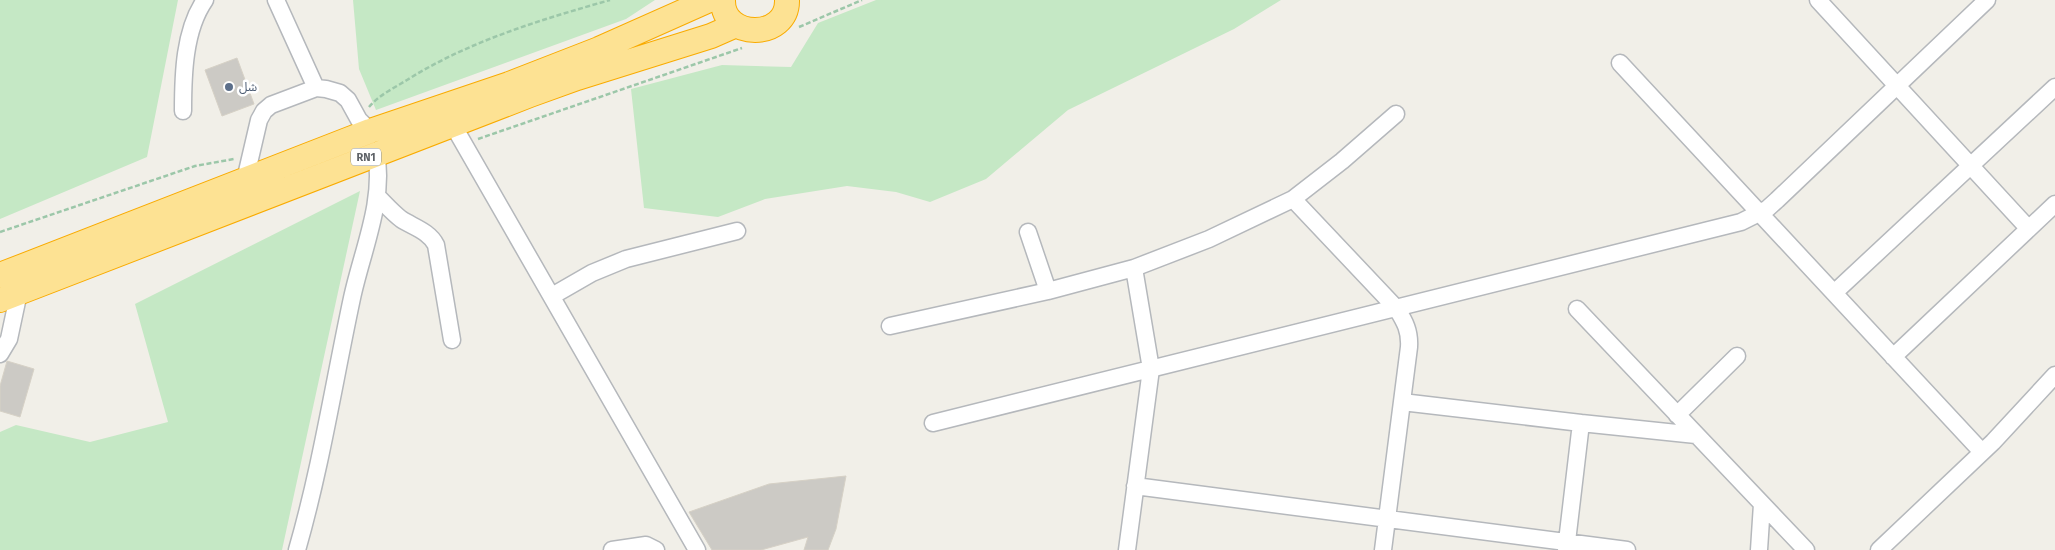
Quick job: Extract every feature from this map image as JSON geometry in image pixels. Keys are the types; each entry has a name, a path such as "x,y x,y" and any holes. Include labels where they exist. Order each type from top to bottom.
{"highway":[{"name":"RN1","path":"0,275 245,180 599,49 709,0"},
{"path":"723,0 727,16 736,25 753,31 771,27 784,13 790,1"},
{"name":"RN1","path":"10,296 368,135 458,134 577,78 711,36 736,25"}],"street":[{"path":"183,111 183,90 188,43 198,10 205,0"},
{"path":"276,0 316,88"},
{"path":"1818,0 2028,228"},
{"path":"933,423 1725,228 1742,222 1760,213 1777,200 1987,0"},
{"path":"1620,63 1982,452"},
{"path":"1834,293 2055,87"},
{"path":"245,180 259,120 264,111 271,106 316,88 340,94 348,100 368,135 379,169 378,197 355,284 319,470 297,550"},
{"path":"890,326 1048,291 1134,268 1209,239 1293,199 1342,161 1396,114"},
{"path":"458,134 697,550"},
{"path":"378,197 400,218 424,232 436,245 452,340"},
{"path":"1293,199 1397,309 1407,325 1410,336 1384,550"},
{"path":"1893,357 2055,204"},
{"path":"552,296 592,273 626,259 737,231"},
{"path":"1028,232 1048,291"},
{"path":"1126,550 1151,369 1134,268"},
{"path":"0,354 4,340 10,296"},
{"path":"1577,308 1806,550"},
{"path":"1677,414 1737,356"},
{"path":"1880,550 1982,452 2055,375"},
{"path":"1402,402 1581,424 1696,435"},
{"path":"1567,546 1581,424"},
{"path":"1135,486 1387,519 1567,546 1627,550"},
{"path":"1759,550 1762,504"},
{"path":"612,550 646,545 656,550"}],"path":[{"path":"368,135 374,102 438,60 534,22 610,0"},
{"path":"792,30 862,0"},
{"path":"458,134 747,47"},
{"path":"0,232 195,166 251,156"}],"green space":[{"path":"0,0 178,0 147,157 0,219"},
{"path":"353,0 655,0 626,19 376,110 359,69"},
{"path":"876,0 1281,0 1234,29 1068,110 986,179 930,202 896,192 847,186 765,199 718,217 644,208 631,89 722,65 791,67 818,23"},
{"path":"360,191 282,550 0,550 0,432 16,425 90,442 168,422 135,304"}],"building":[{"name":"شل","path":"237,58 254,104 222,116 205,70"},
{"path":"7,361 34,369 20,417 0,411 0,386"},
{"path":"846,476 836,529 828,550 804,550 808,537 761,550 712,550 689,512 769,484"}],"place":[{"name":"شل","path":"229,87"}]}
